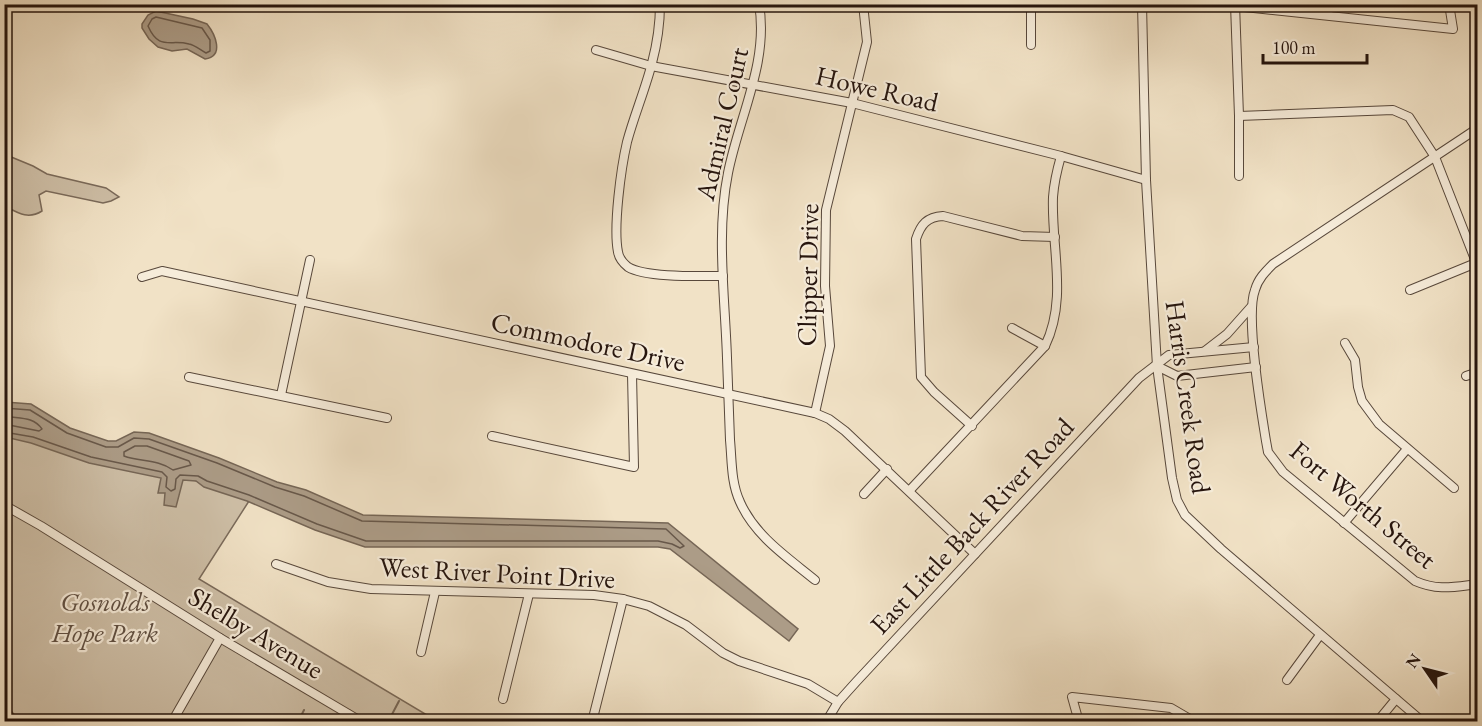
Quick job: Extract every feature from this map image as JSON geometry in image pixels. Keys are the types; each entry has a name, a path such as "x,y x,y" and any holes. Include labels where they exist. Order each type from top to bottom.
{"street":[{"path":"660,4 658,33 651,66 627,142 623,166 617,245 620,258 628,266 638,270 682,275 723,276"},
{"name":"Admiral Court","path":"759,4 762,44 724,194 723,276 734,483 748,518 769,543 815,580"},
{"name":"Clipper Drive","path":"815,413 830,346 825,286 826,210 867,42 863,4"},
{"path":"1030,4 1031,45"},
{"name":"Harris Creek Road","path":"1142,4 1146,180 1157,366 1177,500 1185,515 1320,635 1423,722"},
{"path":"1328,15 1329,4"},
{"path":"1239,176 1235,5 1453,29 1449,4"},
{"name":"Howe Road","path":"596,50 651,66 852,103 1146,180"},
{"path":"1239,116 1393,111 1409,117 1435,157 1477,265 1410,290"},
{"name":"Fort Worth Street","path":"1478,128 1273,264 1261,277 1254,291 1251,307 1268,452 1283,472 1415,581 1429,587 1445,588 1478,584"},
{"path":"910,490 1045,346 1056,317 1058,300 1054,181 1061,156"},
{"path":"972,426 934,392 921,377 916,239 918,231 933,217 944,216 1022,237 1055,237"},
{"path":"281,395 310,260"},
{"name":"Commodore Drive","path":"142,277 162,271 815,413 830,419 846,430 975,554"},
{"path":"1204,352 1227,334 1251,307"},
{"path":"1012,328 1045,346"},
{"path":"1345,343 1354,360 1358,387 1366,407 1379,424 1454,488"},
{"name":"East Little Back River Road","path":"826,722 838,702 1139,378 1169,355 1254,347"},
{"path":"1157,366 1177,376 1257,367"},
{"path":"1466,376 1478,372"},
{"path":"492,436 634,466 632,374"},
{"path":"189,377 387,418"},
{"path":"1344,523 1407,449"},
{"path":"864,494 887,469"},
{"name":"Shelby Avenue","path":"4,505 79,548 220,638 362,722"},
{"name":"West River Point Drive","path":"276,564 328,582 351,587 435,592 594,595 623,599 649,606 671,616 739,661 808,684 838,702"},
{"path":"421,652 435,592"},
{"path":"503,699 529,594"},
{"path":"592,722 623,599"},
{"path":"1287,680 1320,635"},
{"path":"172,722 220,638"},
{"path":"1079,722 1072,697 1171,708 1195,722"},
{"path":"1377,722 1396,699"},
{"path":"344,722 348,714"}],"green space":[{"path":"4,154 47,174 106,188 119,197 103,203 46,191 39,195 42,211 32,215 19,213 5,206"},
{"name":"Gosnolds Hope Park","path":"4,433 194,480 249,501 199,579 437,721 5,721"}],"water":[{"path":"156,11 207,24 215,39 217,49 215,54 205,59 187,49 172,51 158,47 142,28 148,15"},
{"path":"5,402 31,404 70,428 108,441 116,441 134,432 149,433 277,482 306,490 363,515 668,523 798,629 789,641 670,549 658,547 365,547 315,530 247,501 204,487 196,481 183,480 176,507 164,505 165,493 158,493 161,478 89,463 31,443 5,437"}],"waterway":[{"path":"388,722 399,701"},
{"path":"4,703 15,716 24,722"},
{"path":"298,722 304,710"}]}
